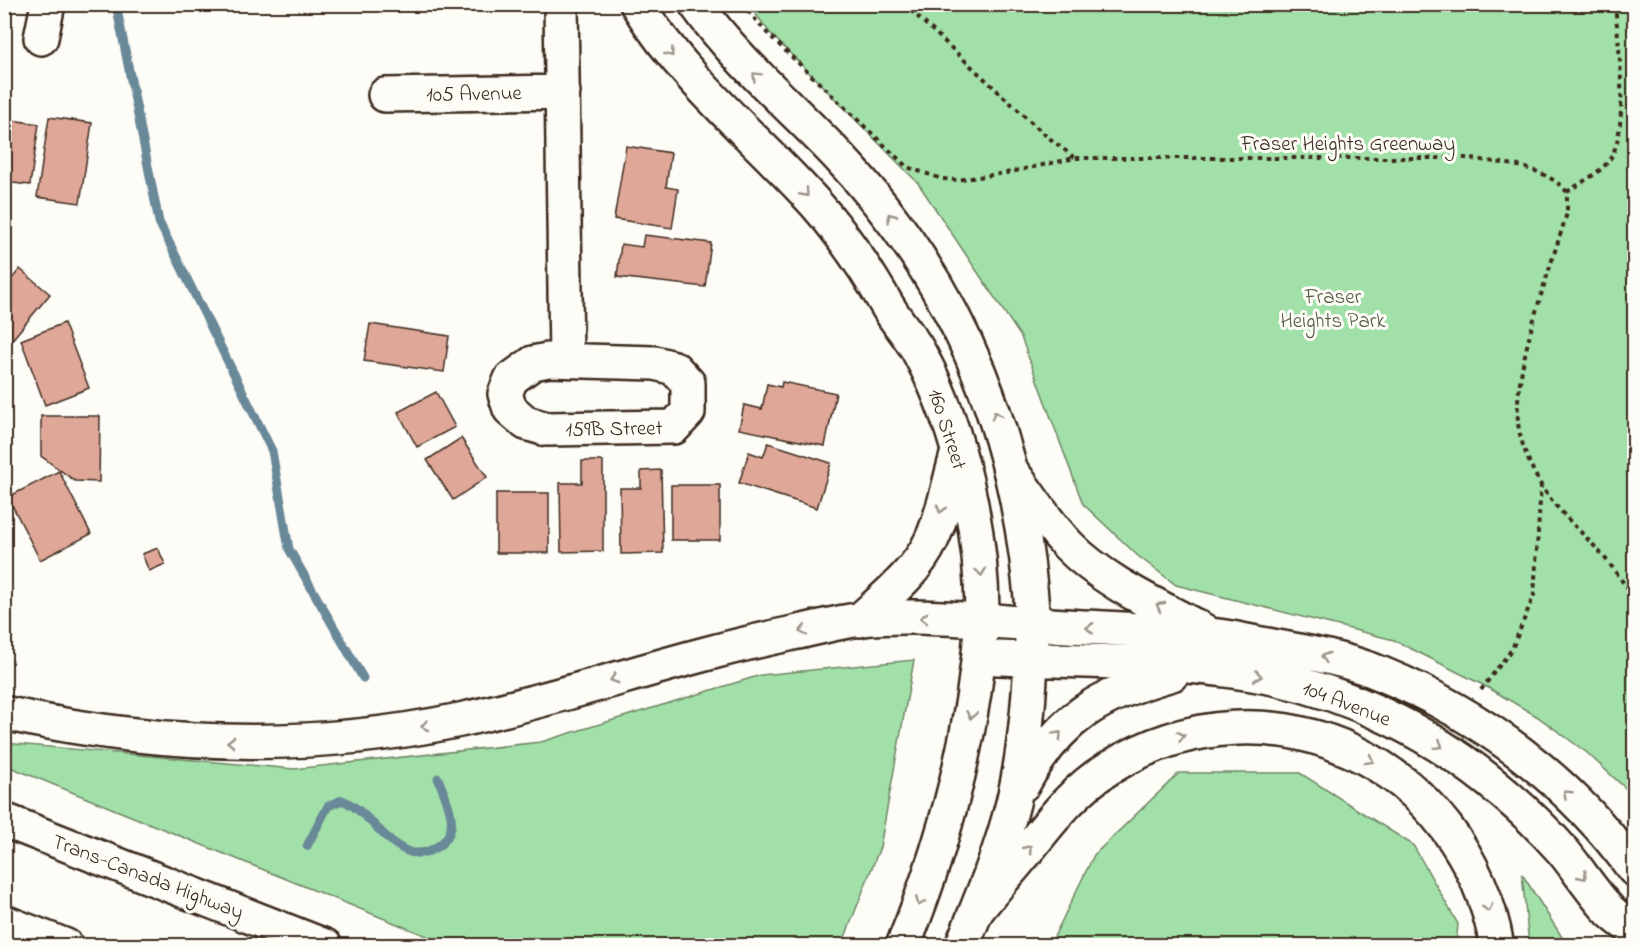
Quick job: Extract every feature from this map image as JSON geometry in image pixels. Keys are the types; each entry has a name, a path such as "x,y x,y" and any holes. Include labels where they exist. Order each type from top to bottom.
{"main road":[{"path":"41,38 48,4"},
{"path":"561,4 566,360"},
{"name":"160 Street","path":"637,4 671,55 691,78 803,190 853,250 921,356 958,453 976,530 982,587 980,657 974,703 955,798 935,862 903,945"},
{"path":"696,4 744,64 839,156 902,232 963,333 989,395 1012,472 1024,534 1033,624 1024,747 1014,801 1001,846 962,945"},
{"name":"105 Avenue","path":"385,95 563,92"},
{"name":"159B Street","path":"566,360 655,363 674,368 688,383 688,412 674,428 546,429 526,423 510,409 505,394 510,379 533,363 566,360"},
{"path":"860,620 894,589 925,552 932,539 958,453"},
{"path":"1012,472 1055,529 1084,559 1125,587 1211,635"},
{"name":"104 Avenue","path":"4,713 68,726 179,740 286,743 351,738 493,712 740,645 860,620 982,620 1211,635 1314,654 1381,674 1464,713 1525,755 1595,820 1635,869"},
{"name":"104 Avenue","path":"980,657 1200,668 1275,678 1321,691 1385,716 1436,744 1489,781 1525,812 1561,849 1610,911 1635,930"},
{"path":"1014,801 1037,758 1061,731 1092,705 1135,685 1200,668"},
{"path":"976,910 1071,797 1110,767 1156,744 1189,733 1225,728 1263,727 1301,733 1358,753 1386,769 1424,800 1454,835 1469,861 1486,901 1497,945"},
{"name":"Trans-Canada Highway","path":"4,820 325,945"},
{"path":"4,922 66,945"}],"path":[{"name":"Fraser Heights Greenway","path":"742,4 776,42 907,167 942,179 957,180 1074,158 1465,158 1522,167 1542,174 1567,192"},
{"path":"904,4 1044,134 1074,158"},
{"path":"1616,4 1621,89 1619,141 1610,160 1567,192 1567,213 1529,344 1518,421 1521,438 1540,484 1562,514 1604,556 1635,598"},
{"path":"1481,690 1512,649 1534,595 1540,484"}],"green space":[{"name":"Fraser Heights Park","path":"749,5 1634,5 1634,796 1586,752 1538,717 1487,687 1394,640 1176,585 1138,556 1083,504 1021,337 918,183 770,33"},
{"path":"914,660 880,847 842,945 449,945 5,765 5,743 294,769 541,742 761,675"},
{"path":"1179,773 1300,773 1413,845 1458,924 1456,945 1050,945 1094,855"},
{"path":"1522,874 1567,945 1529,945"}],"building":[{"path":"49,117 92,123 80,203 37,197"},
{"path":"4,119 39,124 30,185 4,182"},
{"path":"626,146 671,153 666,187 678,189 672,228 614,219"},
{"path":"644,235 711,243 705,287 617,277 621,244 642,247"},
{"path":"20,269 50,294 6,347 4,275 11,280"},
{"path":"64,323 89,388 45,405 21,340"},
{"path":"370,324 449,336 444,372 364,361"},
{"path":"782,382 836,393 825,446 739,429 744,405 762,409 767,384 781,387"},
{"path":"436,392 455,427 417,447 398,412"},
{"path":"41,416 100,416 99,482 75,481 41,456"},
{"path":"461,438 487,477 453,500 427,460"},
{"path":"768,443 831,463 817,508 739,483 749,452 763,457"},
{"path":"582,461 603,461 603,551 561,552 560,483 582,483"},
{"path":"661,470 663,553 621,554 620,488 641,488 641,471"},
{"path":"59,471 91,534 40,560 8,497"},
{"path":"671,485 720,485 720,540 671,540"},
{"path":"496,493 549,493 549,553 496,553"},
{"path":"158,548 165,564 149,571 142,554"}],"waterway":[{"path":"116,4 159,222 272,451 289,549 363,678"},
{"path":"307,846 328,806 342,800 354,807 389,840 401,848 414,853 427,852 442,843 451,828 448,803 438,778"}]}
